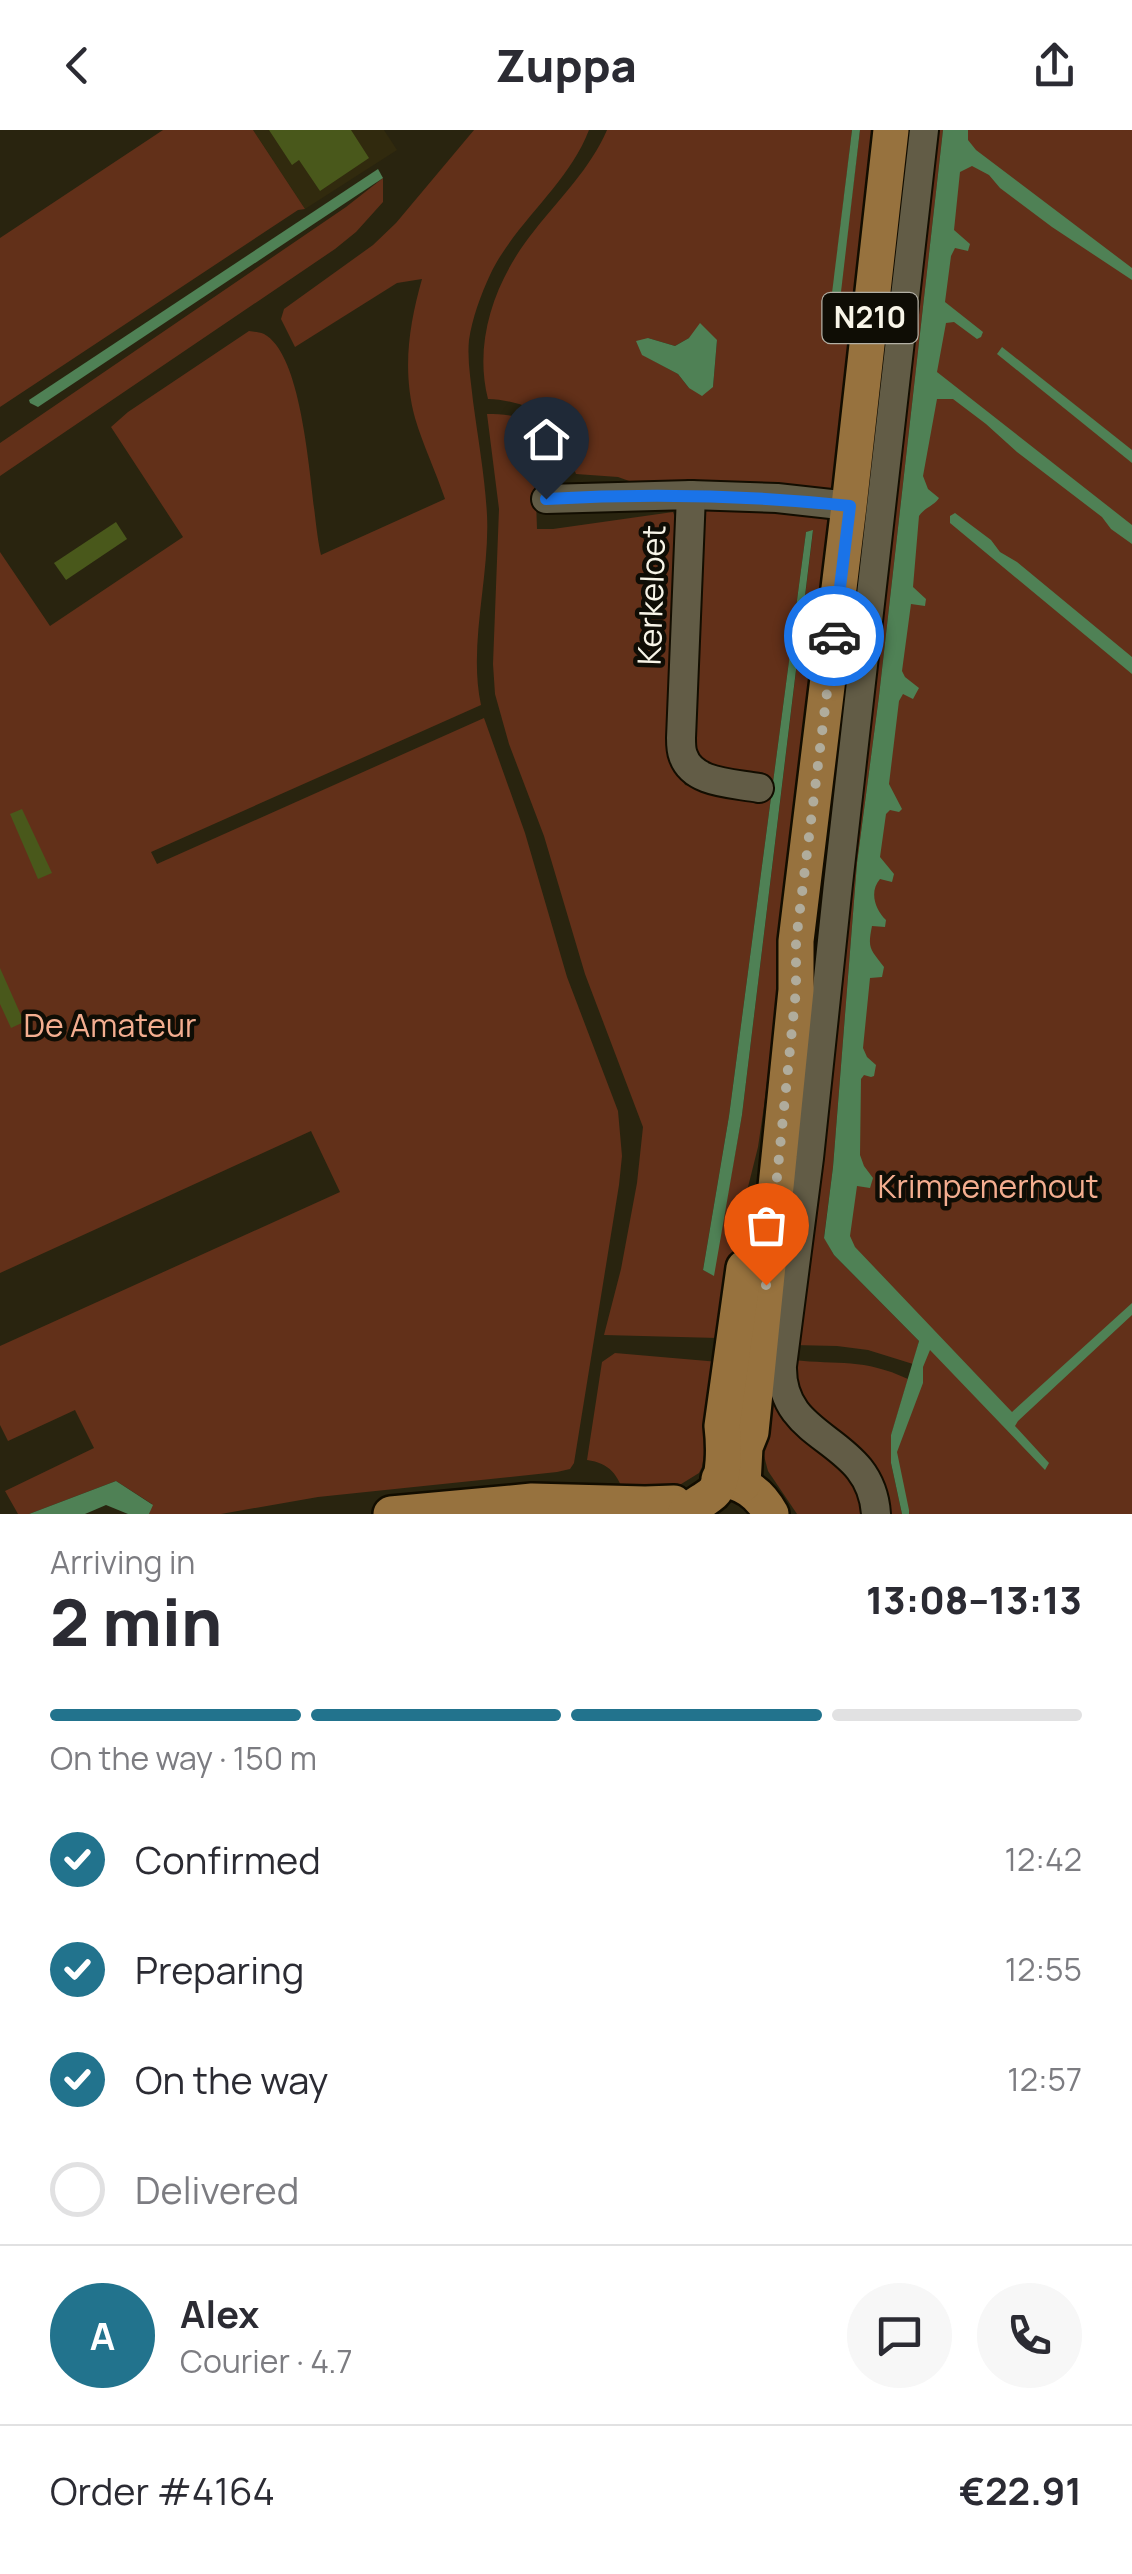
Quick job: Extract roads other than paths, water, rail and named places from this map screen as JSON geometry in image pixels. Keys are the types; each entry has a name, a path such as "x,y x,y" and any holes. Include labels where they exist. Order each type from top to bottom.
{"main road":[{"name":"N210","path":"736,1429 796,990 796,941 850,506 891,130"},
{"name":"N210","path":"736,1429 758,1449 760,1473 740,1488"},
{"name":"N210","path":"736,1429 712,1444 740,1488 778,1496 786,1514"},
{"path":"391,1514 532,1501 645,1504 675,1510 690,1488 740,1488"}],"street":[{"path":"876,1514 872,1488 863,1471 802,1420 782,1384 782,1366 810,1158 924,130"},
{"path":"690,495 850,506"},
{"name":"Kerkeloet","path":"546,499 690,495 683,756 691,770 707,778 759,788"}],"park label":[{"name":"De Amateur","path":"110,1026"},
{"name":"Krimpenerhout","path":"988,1187"}]}
